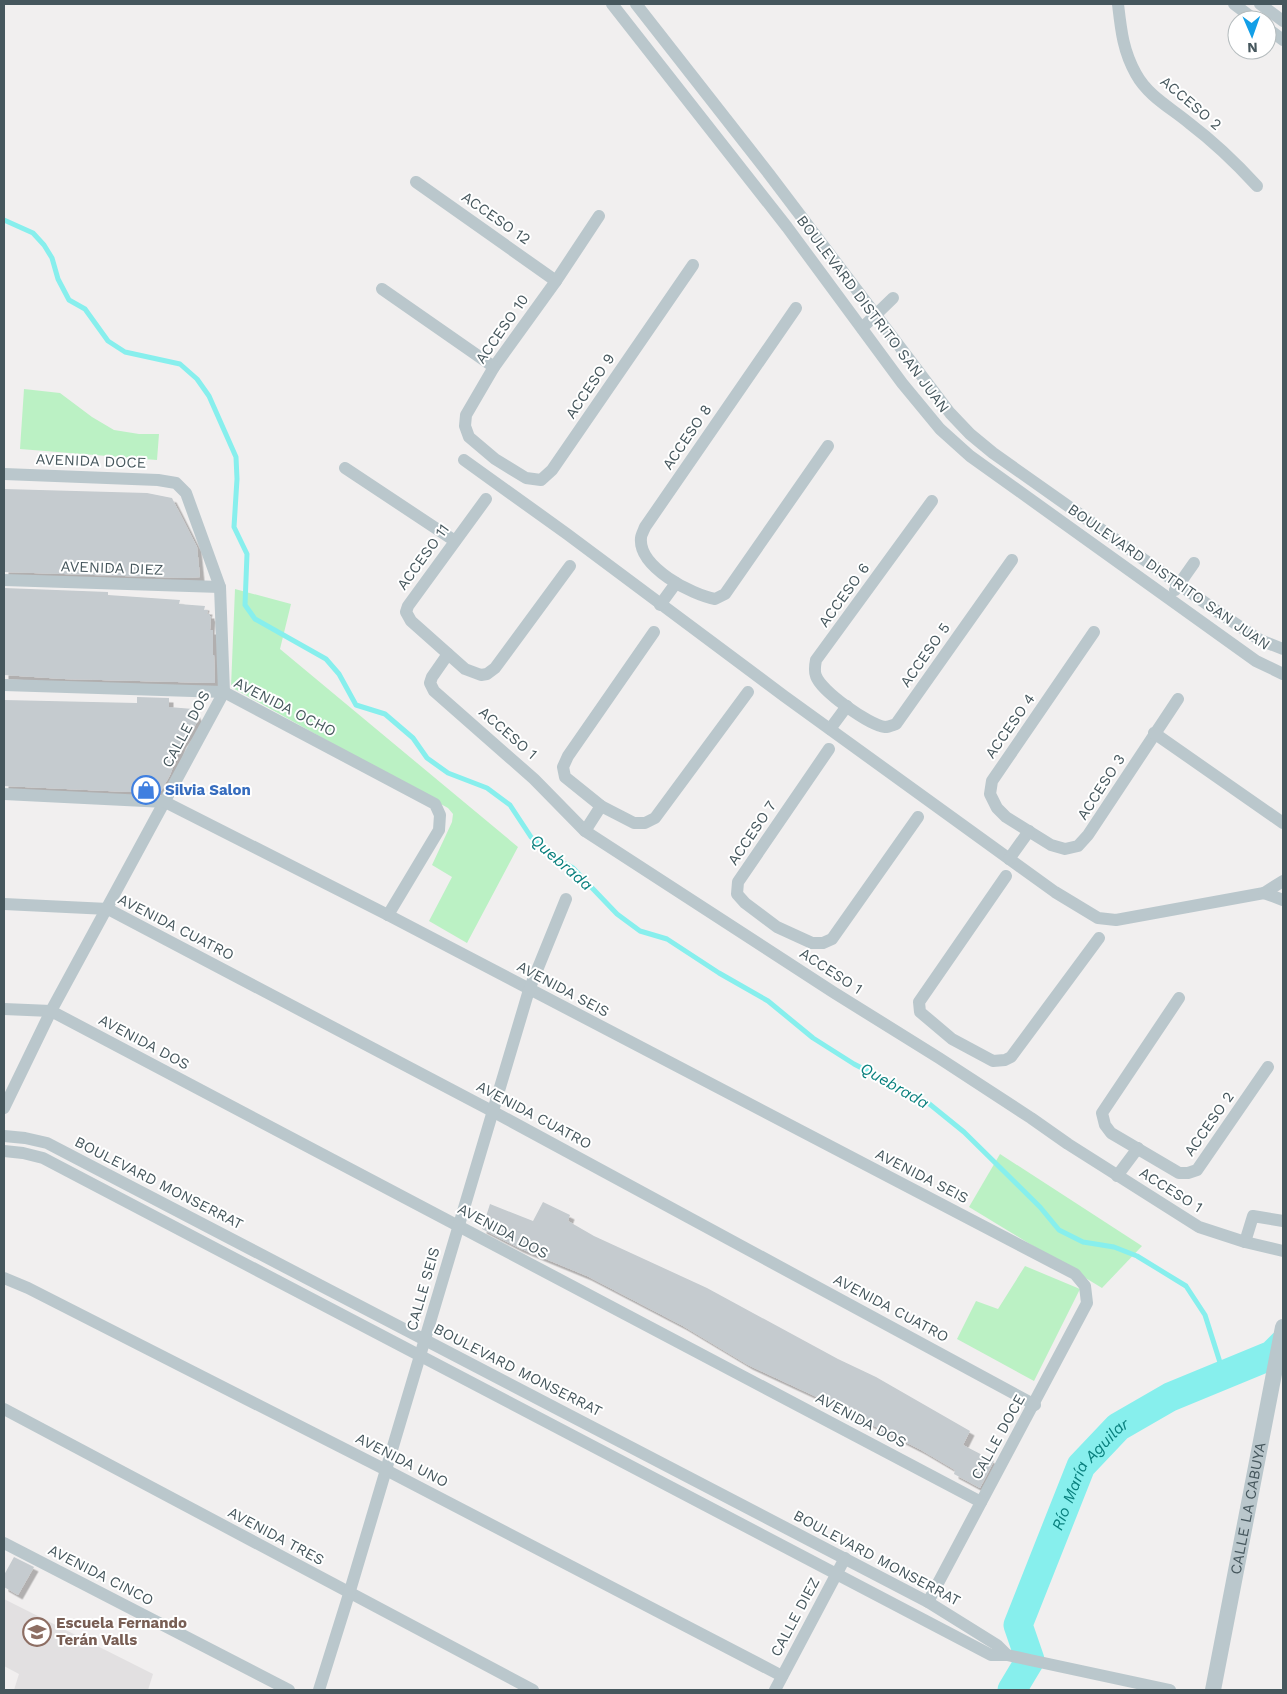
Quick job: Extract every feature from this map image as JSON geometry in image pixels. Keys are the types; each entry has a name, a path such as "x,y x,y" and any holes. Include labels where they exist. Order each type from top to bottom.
{"street":[{"name":"BOULEVARD DISTRITO SAN JUAN","path":"612,4 787,227 940,429 970,456 1256,661 1283,674"},
{"name":"BOULEVARD DISTRITO SAN JUAN","path":"636,4 950,413 970,434 1002,459 1260,640 1283,649"},
{"name":"ACCESO 2","path":"1118,4 1125,50 1137,76 1157,99 1226,154 1258,186"},
{"path":"1260,4 1283,21"},
{"name":"ACCESO 12","path":"416,182 556,281"},
{"name":"ACCESO 10","path":"495,459 470,437 465,426 466,415 494,366 556,281 599,216"},
{"name":"ACCESO 9","path":"495,459 526,478 541,480 552,470 693,264"},
{"path":"382,289 494,366"},
{"path":"862,328 893,298"},
{"name":"ACCESO 8","path":"676,583 648,560 641,538 645,527 796,308"},
{"path":"660,605 676,583 707,598 715,599 725,594 828,446"},
{"path":"484,476 495,459"},
{"path":"464,460 1009,860 1055,892 1098,918 1116,920 1264,893 1283,881"},
{"path":"345,468 455,541"},
{"name":"AVENIDA DOCE","path":"4,474 158,480 176,483"},
{"name":"CALLE DOS","path":"4,1108 51,1012 224,692 220,587 186,493 176,483"},
{"name":"ACCESO 11","path":"448,654 411,621 406,612 408,606 486,499"},
{"name":"ACCESO 6","path":"847,706 826,689 816,677 816,660 932,501"},
{"name":"ACCESO 5","path":"847,706 874,723 886,727 896,724 1012,560"},
{"path":"1170,599 1194,563"},
{"path":"448,654 465,669 487,674 495,668 570,566"},
{"name":"AVENIDA DIEZ","path":"4,580 220,587"},
{"path":"654,632 568,756 563,767 565,777 602,806 634,823 645,823 655,818 748,692"},
{"name":"ACCESO 4","path":"1030,831 996,808 990,794 992,781 1094,632"},
{"name":"ACCESO 1","path":"448,654 432,676 430,683 434,690 534,779 585,831 939,1058 1117,1176 1199,1227 1246,1242 1283,1251"},
{"name":"AVENIDA OCHO","path":"4,685 224,692 435,804 440,815 440,830 388,915"},
{"name":"ACCESO 3","path":"1030,831 1051,845 1064,849 1078,846 1088,835 1178,699"},
{"path":"830,729 847,706"},
{"path":"1154,733 1283,823"},
{"name":"ACCESO 7","path":"828,749 738,882 736,894 745,903 777,927 812,943 823,943 832,939 918,817"},
{"name":"AVENIDA SEIS","path":"4,794 165,802 388,915 1075,1274 1085,1286"},
{"path":"585,831 602,806"},
{"path":"1009,860 1030,831"},
{"path":"1006,876 919,1002 920,1012 952,1038 993,1061 1012,1057 1099,938"},
{"path":"1264,893 1283,900"},
{"name":"CALLE SEIS","path":"319,1690 529,990 566,899"},
{"name":"AVENIDA CUATRO","path":"4,904 108,909 492,1111 1035,1404"},
{"path":"764,947 777,927"},
{"path":"1117,1176 1138,1148 1111,1133 1105,1125 1102,1113 1179,998"},
{"name":"AVENIDA DOS","path":"4,1010 51,1012 981,1502"},
{"path":"939,1058 952,1038"},
{"name":"ACCESO 2","path":"1138,1148 1179,1173 1197,1170 1268,1067"},
{"name":"BOULEVARD MONSERRAT","path":"4,1136 25,1138 47,1144 928,1602 997,1645 1007,1655"},
{"name":"BOULEVARD MONSERRAT","path":"4,1151 43,1158 991,1655 1007,1655 1170,1690"},
{"path":"1246,1242 1253,1216 1283,1222"},
{"name":"AVENIDA UNO","path":"4,1278 28,1288 386,1470 782,1676"},
{"name":"CALLE DOCE","path":"928,1602 1035,1404 1087,1303 1085,1286"},
{"name":"CALLE LA CABUYA","path":"1214,1690 1282,1332"},
{"name":"AVENIDA TRES","path":"4,1409 349,1594 533,1690"},
{"name":"AVENIDA CINCO","path":"4,1543 289,1690"},
{"name":"CALLE DIEZ","path":"775,1690 845,1558"}],"shaded area":[{"name":"Escuela Fernando Terán Valls","path":"4,1599 153,1674 148,1690 14,1690 19,1674 4,1666"}],"green space":[{"path":"24,389 60,393 92,417 114,430 139,434 159,434 157,460 20,449"},
{"path":"235,589 291,604 280,649 518,847 467,943 429,921 452,877 432,865 452,822 453,814 448,808 231,687"},
{"path":"1000,1154 1142,1246 1102,1288 969,1207"},
{"path":"1025,1266 1080,1289 1034,1381 957,1339 976,1301 998,1309"}],"building":[{"path":"4,489 147,493 172,498 197,547 200,577 4,572"},
{"path":"4,588 108,592 108,595 180,600 179,604 205,606 204,610 208,610 207,614 210,614 211,617 210,630 213,630 215,683 64,679 4,675"},
{"path":"137,697 169,698 169,707 193,709 199,720 182,743 170,775 161,791 129,792 4,786 4,700 137,703"},
{"path":"543,1202 570,1215 568,1221 594,1236 707,1288 838,1359 876,1377 970,1431 963,1445 994,1461 980,1488 954,1474 955,1470 921,1450 821,1399 748,1365 683,1326 587,1276 519,1248 482,1229 490,1204 533,1221"},
{"path":"14,1557 34,1567 18,1595 4,1587 4,1575"}],"waterway":[{"name":"Quebrada","path":"4,220 33,233 44,245 52,258 58,279 69,300 85,309 108,341 125,352 180,364 197,379 209,396 236,457 237,479 234,527 247,554 245,605 255,619 326,659 339,674 356,705 385,714 413,738 427,758 448,773 487,788 510,805 531,837 551,856 573,868 617,914 640,931 667,939 719,973 768,1001 813,1038 854,1064 927,1102 964,1132 1040,1207 1059,1230 1083,1242 1114,1247 1137,1256 1186,1286 1205,1315 1224,1375"},
{"name":"Río María Aguilar","path":"1012,1690 1030,1660 1018,1625 1081,1466 1118,1427 1170,1397 1272,1355 1283,1344"}],"place":[{"name":"Silvia Salon","path":"146,790"},
{"name":"Escuela Fernando Terán Valls","path":"37,1632"}]}
